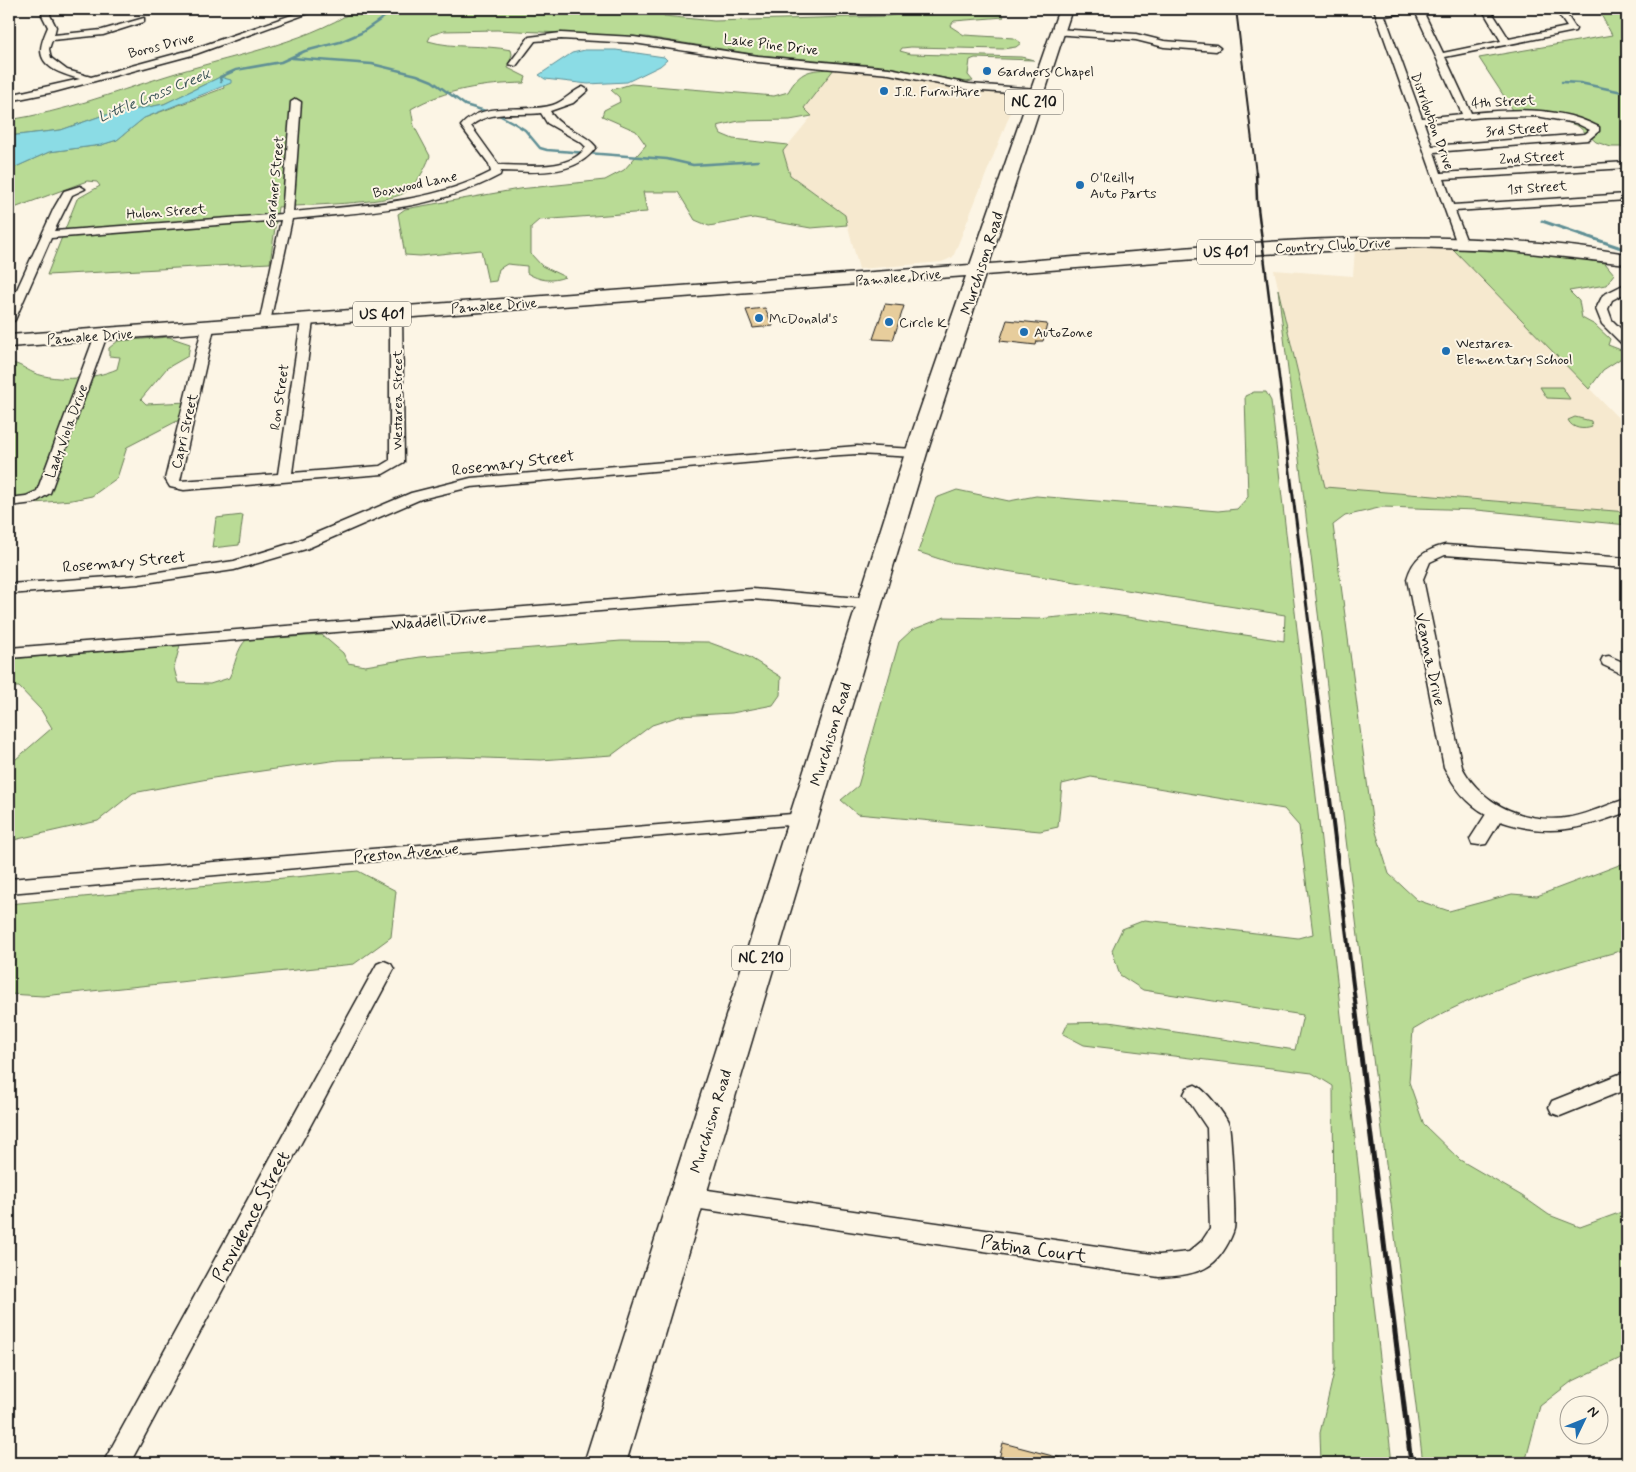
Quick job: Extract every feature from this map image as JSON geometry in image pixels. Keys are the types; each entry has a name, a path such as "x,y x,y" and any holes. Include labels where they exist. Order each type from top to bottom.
{"main road":[{"name":"Murchison Road","path":"605,1463 916,453 979,270 1065,9"},
{"name":"Country Club Drive","path":"979,270 1263,249 1389,242 1461,242 1547,248 1627,259"},
{"name":"Pamalee Drive","path":"9,342 979,270"}],"street":[{"path":"47,9 46,15 52,27 45,55 51,64 64,72 89,79"},
{"name":"Boros Drive","path":"9,98 89,79 210,46 316,9"},
{"path":"699,9 751,9"},
{"path":"1379,11 1412,9"},
{"path":"1418,9 1468,117"},
{"path":"1486,9 1507,43"},
{"path":"1439,56 1572,29 1559,9"},
{"name":"Distribution Drive","path":"1379,11 1461,242"},
{"path":"49,38 103,32 141,20"},
{"path":"1057,32 1136,37 1164,44 1216,48"},
{"name":"Lake Pine Drive","path":"513,64 532,39 561,36 634,40 758,59 889,71 969,87 1037,92"},
{"path":"545,111 550,122 586,142 591,147 588,155 579,161 567,165 495,168 494,164 470,135 466,126 469,121 477,116 493,113 545,111 576,99 583,90"},
{"name":"Gardner Street","path":"265,324 288,217 296,102"},
{"name":"4th Street","path":"1417,120 1546,112 1589,124"},
{"name":"3rd Street","path":"1427,149 1588,137 1596,130 1589,124"},
{"name":"2nd Street","path":"1438,176 1627,165"},
{"name":"Boxwood Lane","path":"288,217 387,206 442,196 484,180 496,173 495,168"},
{"path":"9,320 68,193 80,189"},
{"name":"1st Street","path":"1449,208 1627,196"},
{"name":"Hulon Street","path":"47,236 288,217"},
{"path":"1627,287 1607,298 1602,309 1606,321 1627,342"},
{"name":"Westarea Street","path":"284,479 383,470 398,462 396,313"},
{"name":"Ron Street","path":"284,479 307,321"},
{"name":"Capri Street","path":"208,328 172,479 175,484 184,486 284,479"},
{"name":"Lady Viola Drive","path":"9,502 29,500 43,493 101,335"},
{"name":"Rosemary Street","path":"9,589 179,574 235,565 289,550 419,495 451,486 493,479 832,451 881,450 916,453"},
{"name":"Veanna Drive","path":"1627,564 1453,549 1430,554 1419,565 1414,579 1453,767 1465,788 1480,801 1497,811 1529,822 1563,825 1591,818 1627,805"},
{"name":"Waddell Drive","path":"9,653 752,594 870,604"},
{"path":"1609,661 1627,671"},
{"path":"1479,839 1497,811"},
{"name":"Preston Avenue","path":"9,886 804,819"},
{"name":"Providence Street","path":"116,1463 384,969"},
{"path":"1560,1107 1627,1080"},
{"name":"Patina Court","path":"687,1197 1159,1266 1183,1266 1202,1257 1216,1244 1222,1229 1218,1126 1195,1094"}],"shaded area":[{"path":"834,69 872,72 939,85 1018,94 953,257 942,262 859,269 845,215 790,175 783,151 812,116 804,108"},
{"path":"1355,249 1453,249 1627,427 1627,512 1325,487 1274,270 1353,276"}],"green space":[{"path":"357,9 660,9 664,16 714,21 887,16 921,9 979,9 1000,13 1004,17 954,21 950,26 964,35 1014,38 1021,43 1016,47 1003,49 911,47 902,48 900,51 911,54 1021,57 1034,60 975,58 970,60 968,75 973,81 965,82 883,66 759,55 646,37 497,30 444,31 431,35 428,41 448,45 511,50 512,54 508,68 526,77 524,83 480,86 451,92 411,109 414,126 430,156 420,176 404,193 395,197 363,202 278,207 270,263 47,275 77,199 100,186 97,182 87,181 9,210 9,170 49,152 101,145 117,140 144,118 224,88 220,77 164,104 101,116 61,130 9,136 9,120 87,102 188,70 263,49 335,22"},
{"path":"1598,9 1627,9 1627,147 1611,147 1596,142 1578,126 1550,116 1513,110 1479,58 1612,35"},
{"path":"834,69 804,108 812,116 790,120 739,121 717,126 721,134 733,139 788,145 783,151 790,175 845,215 847,225 811,228 754,218 709,226 695,220 678,192 643,192 647,212 539,220 531,227 531,254 542,266 565,277 560,279 541,279 527,273 527,266 507,264 499,269 496,281 488,282 481,250 420,256 405,255 398,214 405,209 519,189 605,180 624,170 646,145 636,131 602,116 604,110 620,102 619,97 611,90 631,84 774,96 788,92 797,79 806,73"},
{"path":"1453,249 1548,254 1605,263 1614,274 1606,285 1569,291 1579,301 1582,318 1595,325 1610,339 1608,345 1621,350 1623,357 1603,370 1589,389"},
{"path":"1278,289 1325,487 1627,512 1627,525 1477,510 1383,507 1345,516 1333,525 1372,819 1389,874 1417,900 1449,911 1512,894 1537,896 1627,862 1627,949 1572,964 1490,992 1464,1003 1413,1030 1409,1082 1424,1125 1460,1160 1522,1196 1549,1215 1580,1227 1627,1210 1627,1355 1571,1382 1540,1406 1525,1463 1423,1463"},
{"path":"169,337 190,344 188,356 167,368 141,399 146,404 188,402 183,418 127,447 117,478 92,496 72,500 9,505 9,363 19,365 34,373 54,378 87,377 117,369 120,357 109,356 109,348 118,341"},
{"path":"1540,387 1562,387 1570,399 1547,398"},
{"path":"1254,392 1266,392 1271,401 1392,1463 1321,1463 1320,1433 1335,1368 1333,1086 1312,1073 1084,1045 1063,1034 1068,1023 1109,1022 1295,1050 1303,1015 1143,990 1120,975 1112,950 1122,929 1145,920 1298,938 1313,934 1299,826 1284,809 1091,777 1062,784 1058,827 1040,831 857,814 841,800 858,786 899,642 912,630 945,617 1038,619 1101,613 1284,641 1285,615 949,562 918,552 936,498 957,490 1009,501 1036,496 1218,511 1237,509 1248,497 1245,396"},
{"path":"1575,417 1591,421 1592,427 1575,427 1568,420"},
{"path":"243,515 239,545 212,548 216,518"},
{"path":"322,635 343,653 348,663 365,666 420,657 621,641 708,642 749,657 781,677 780,695 773,705 732,713 680,716 652,725 612,755 541,760 457,757 338,760 213,778 133,793 98,821 9,841 9,765 52,728 41,710 19,687 9,687 9,659 180,645 174,668 178,683 210,684 229,678 238,653 246,640"},
{"path":"358,871 396,891 391,937 354,964 43,996 9,994 9,904"}],"water":[{"path":"585,50 616,50 664,57 667,60 660,66 627,82 588,84 545,79 539,75 572,53"},
{"path":"220,77 231,80 231,83 144,118 117,140 101,145 49,152 9,170 9,136 61,130 101,116 164,104"}],"building":[{"name":"Circle K","path":"885,304 904,306 893,340 873,339"},
{"name":"McDonald's","path":"765,308 773,326 753,328 746,310"},
{"name":"AutoZone","path":"1007,320 1047,324 1043,341 1037,341 1036,345 1000,341"},
{"path":"1003,1443 1064,1459 1064,1463 998,1463"}],"waterway":[{"name":"Little Cross Creek","path":"221,82 220,77 236,70 281,62 305,51 340,42 361,33 387,15 412,9"},
{"path":"292,58 372,64 417,75 432,81 465,105 499,115 514,123 525,130 540,148 547,150 667,159 693,165 758,161"},
{"path":"1562,82 1580,83 1627,93"},
{"path":"1542,221 1627,250"}],"railway":[{"path":"1236,9 1256,174"},
{"path":"1256,172 1257,200 1281,393"},
{"path":"1280,392 1315,672"},
{"path":"1314,670 1358,1025"},
{"path":"1357,1023 1411,1463"}],"place":[{"name":"Gardners Chapel","path":"987,71"},
{"name":"J.R. Furniture","path":"884,91"},
{"name":"O'Reilly Auto Parts","path":"1080,185"},
{"name":"McDonald's","path":"759,318"},
{"name":"Circle K","path":"889,322"},
{"name":"AutoZone","path":"1024,332"},
{"name":"Westarea Elementary School","path":"1446,351"}]}
